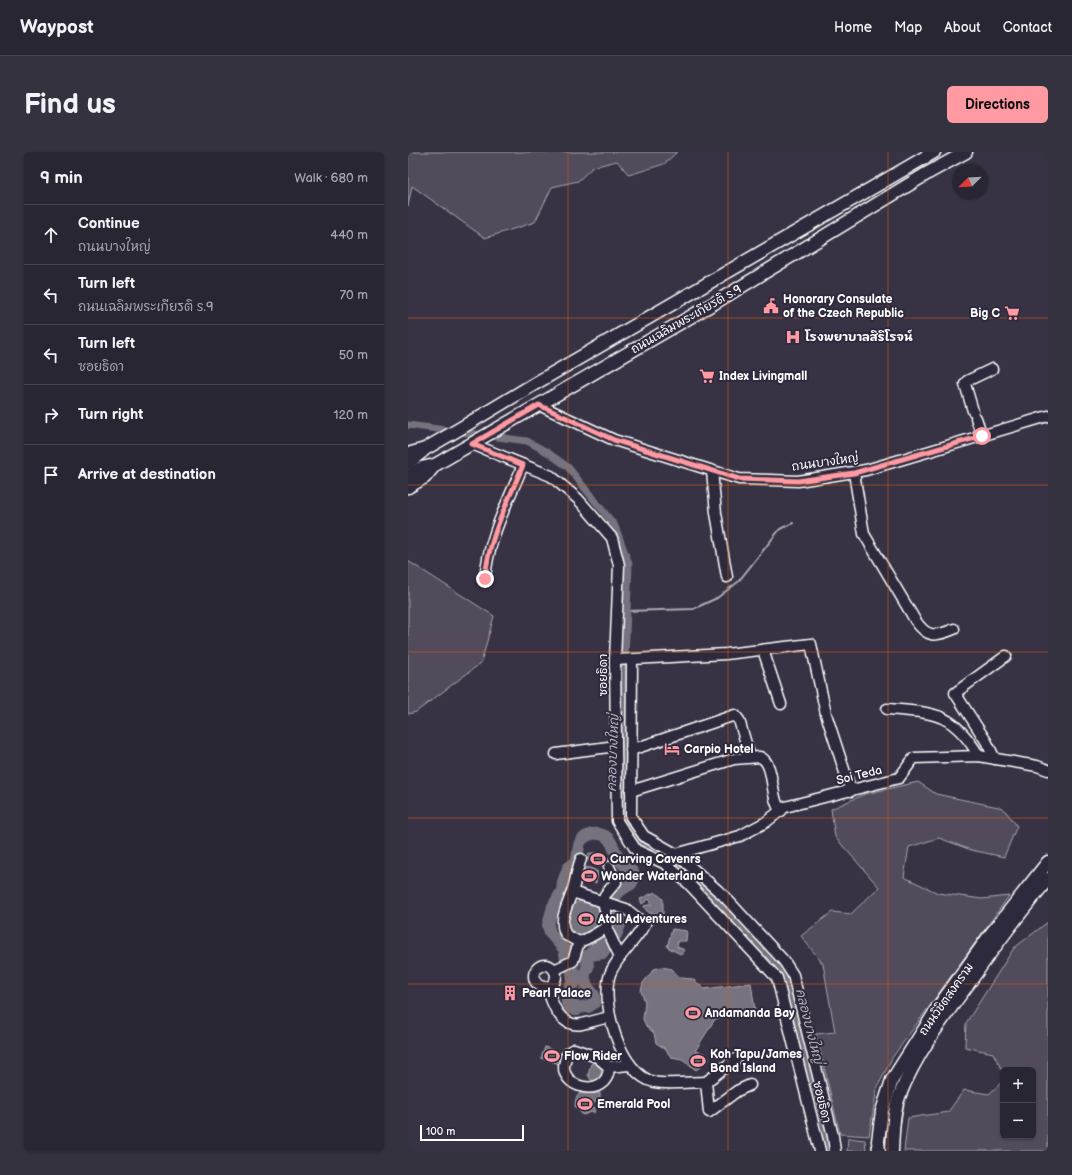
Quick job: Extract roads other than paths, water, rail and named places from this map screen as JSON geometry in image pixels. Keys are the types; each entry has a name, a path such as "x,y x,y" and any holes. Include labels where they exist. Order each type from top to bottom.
{"main road":[{"name":"ถนนเฉลิมพระเกียรติ ร.9","path":"408,454 425,449 549,375 934,152"},
{"name":"ถนนเฉลิมพระเกียรติ ร.9","path":"408,487 425,477 435,465 728,295 928,173 966,152"},
{"path":"408,464 425,449"},
{"path":"408,476 422,468 435,465"},
{"name":"ถนนวิชิตสงคราม","path":"880,1151 878,1141 882,1111 892,1080 939,1006 990,935 1048,862"},
{"name":"ถนนวิชิตสงคราม","path":"892,1151 893,1130 899,1098 915,1063 949,1009 998,942 1048,879"}],"street":[{"path":"982,436 965,384 967,381 992,369"},
{"name":"ถนนบางใหญ่","path":"539,405 614,440 739,479 798,481 854,473 1047,419"},
{"name":"ซอยธิดา","path":"472,444 551,476 578,499 612,538 619,565 615,660 617,821 636,850 666,864 689,884 777,978 820,1151"},
{"path":"485,579 486,558 491,542 523,465"},
{"path":"712,471 716,513 727,577"},
{"path":"854,473 864,534 914,620 922,630 930,634 938,635 954,629"},
{"path":"615,660 632,661 763,650 811,644 826,714 850,791"},
{"path":"763,650 781,704"},
{"path":"995,759 986,741 956,693 1006,656"},
{"path":"632,661 631,817 644,836 676,854 700,873 723,895 784,961 793,975 833,1136 835,1151"},
{"path":"887,709 928,713 944,718 959,730 979,756"},
{"path":"631,750 735,715 739,720 750,757"},
{"path":"556,754 616,746"},
{"name":"Soi Teda","path":"676,854 740,836 766,822 785,808 899,778 914,758 979,756 1038,766 1048,770"},
{"path":"631,791 729,761 750,757 760,757 766,761 776,805 781,811"},
{"path":"578,944 566,935 563,928 564,915 581,859"},
{"path":"609,867 616,882 605,895 607,929 619,955"},
{"path":"689,884 700,873"},
{"path":"572,892 605,901 626,909 645,924 639,934 619,955 610,973 608,984 607,996 610,1017 629,1065 639,1075 654,1082 706,1082 738,1058"},
{"path":"555,970 573,961 578,944 607,929"},
{"path":"546,965 555,970 555,979 552,985 548,987 538,985 529,980 539,967 546,965"},
{"path":"548,987 560,1017 572,1024 580,1025 610,1017"},
{"path":"609,1067 607,1080 601,1085 594,1087 579,1086 566,1077 563,1071 568,1053 574,1049 597,1057 609,1067 629,1065"},
{"path":"706,1082 709,1112 737,1091 750,1085"}],"waterway":[{"name":"คลองบางใหญ่","path":"408,425 527,441 547,452 568,467 615,526 629,564 625,657 622,815 626,828 637,842 672,861 724,910 785,976 825,1128 829,1151"},
{"path":"626,611 693,609 717,598 738,582 780,529 793,523"},
{"path":"592,834 599,834 608,839 621,862 632,871 634,876 631,884 617,894 615,898 614,902 620,925 616,935 596,947 587,957 579,956 564,949 550,933 548,925 553,906 562,891 563,882 568,868 576,862 580,842 586,836 592,834"},
{"path":"590,955 603,953 607,947 609,939"},
{"path":"565,954 567,965 576,975 575,982 570,986 569,1008 588,1007 595,1002 594,995 587,986 584,976 588,967 587,957"}],"place":[{"name":"Honorary Consulate of the Czech Republic","path":"771,306"},
{"name":"Big C","path":"1012,313"},
{"name":"โรงพยาบาลสิริโรจน์","path":"793,337"},
{"name":"Index Livingmall","path":"707,376"},
{"name":"Carpio Hotel","path":"672,749"},
{"name":"Curving Cavenrs","path":"598,859"},
{"name":"Wonder Waterland","path":"589,876"},
{"name":"Atoll Adventures","path":"586,919"},
{"name":"Pearl Palace","path":"510,993"},
{"name":"Andamanda Bay","path":"693,1013"},
{"name":"Flow Rider","path":"552,1056"},
{"name":"Koh Tapu/James Bond Island","path":"698,1061"},
{"name":"Emerald Pool","path":"585,1104"}]}
